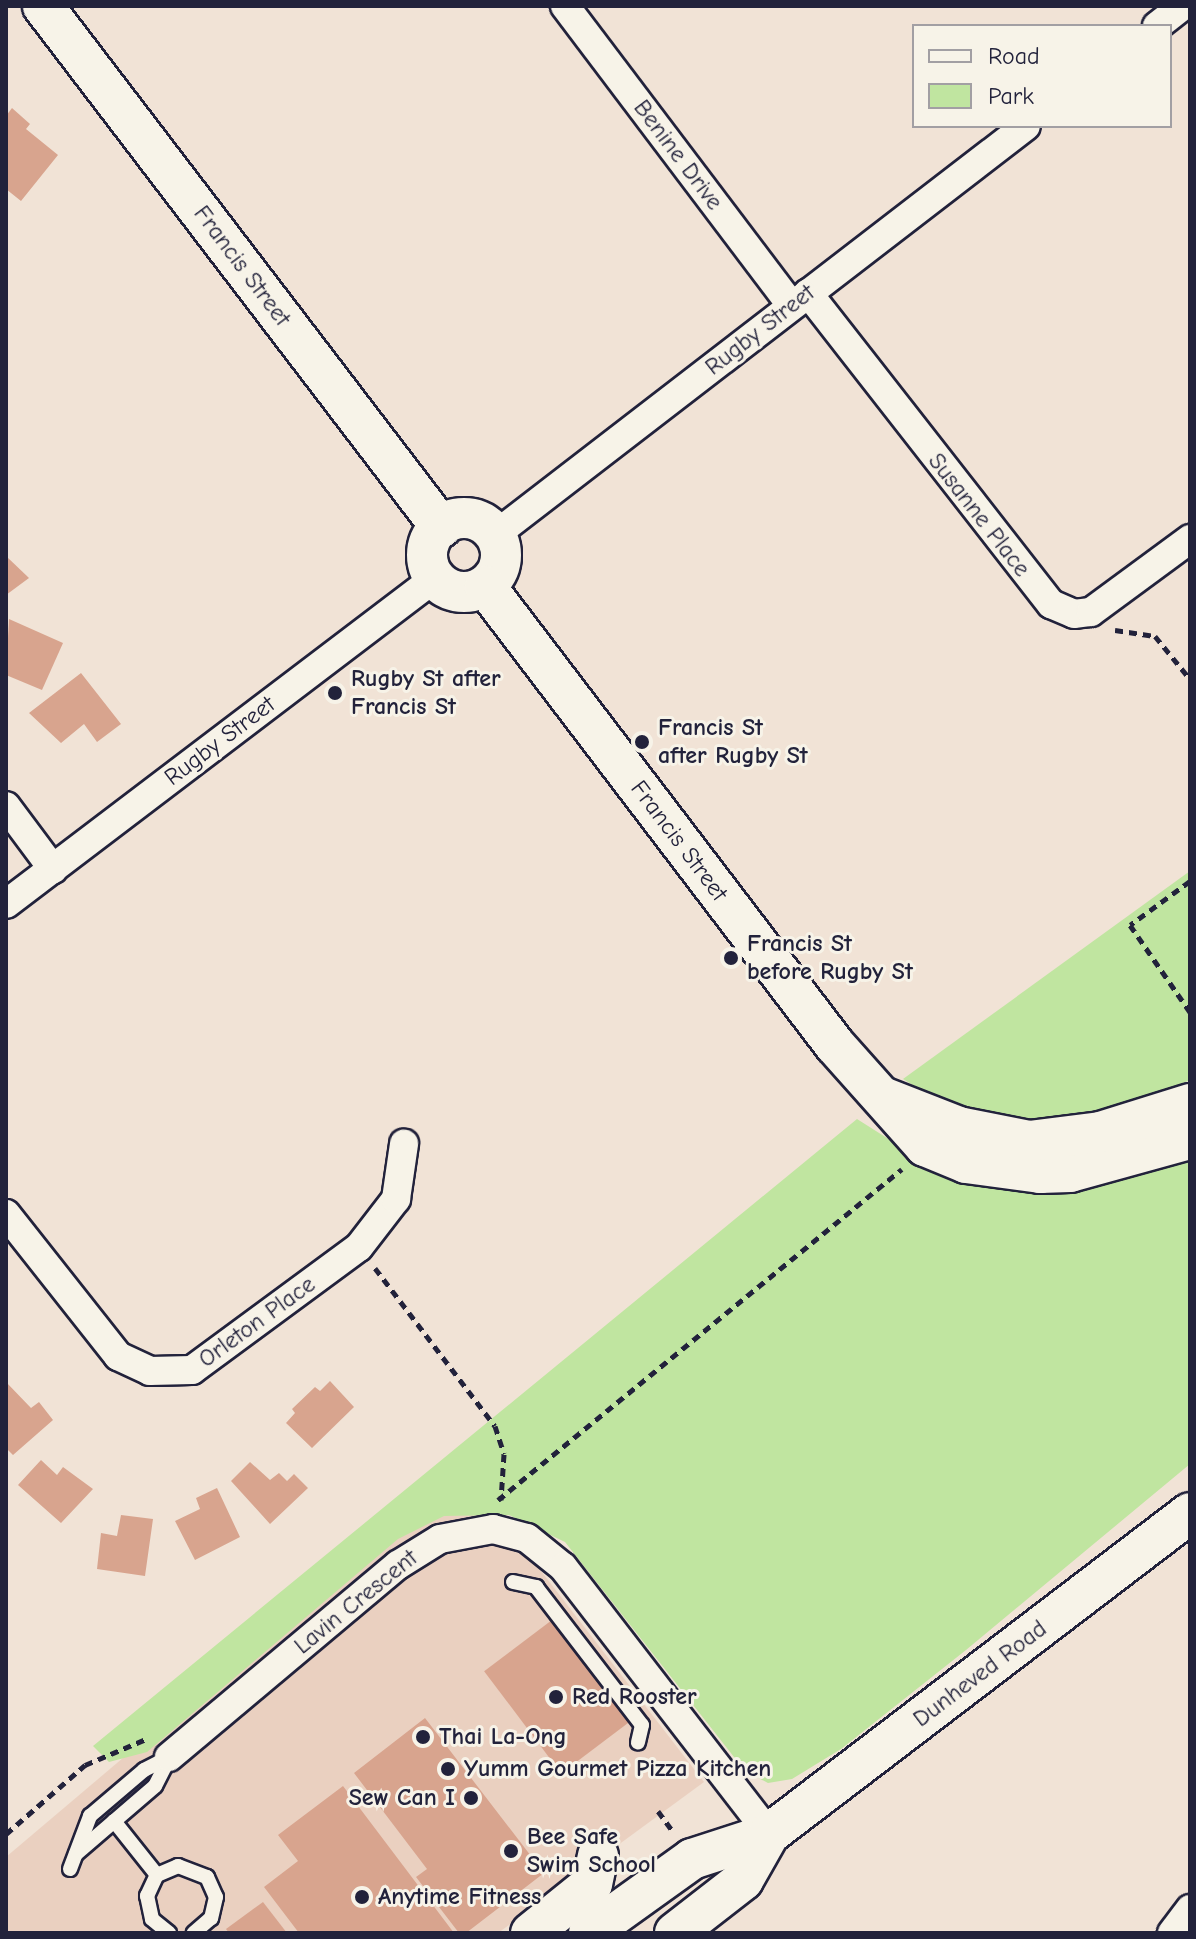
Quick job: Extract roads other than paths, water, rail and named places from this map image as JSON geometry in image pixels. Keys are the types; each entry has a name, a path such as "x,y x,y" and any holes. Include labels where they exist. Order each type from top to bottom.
{"street":[{"name":"Francis Street","path":"43,6 441,527"},
{"name":"Benine Drive","path":"565,6 799,299"},
{"path":"1160,24 1183,6"},
{"name":"Rugby Street","path":"495,535 1023,128"},
{"name":"Susanne Place","path":"799,299 1043,598 1093,620 1190,539"},
{"path":"475,520 495,535 501,557 485,586 453,590 435,578 429,545 441,527 475,520"},
{"name":"Rugby Street","path":"6,904 435,578"},
{"name":"Francis Street","path":"485,586 875,1095 925,1146 966,1163 1013,1171 1070,1172 1190,1139"},
{"path":"6,806 53,869"},
{"path":"875,1095 959,1127 1029,1141 1100,1132 1190,1104"},
{"name":"Orleton Place","path":"6,1214 118,1356 150,1371 170,1373 211,1359 359,1247 396,1199 404,1144"},
{"name":"Dunheved Road","path":"675,1933 743,1880 769,1834 1190,1513"},
{"name":"Lavin Crescent","path":"169,1757 418,1550 458,1532 493,1529 527,1538 563,1567 769,1834"},
{"name":"Dunheved Road","path":"589,1933 686,1851 769,1834"},
{"path":"531,1933 592,1884 598,1856 636,1872 686,1851"},
{"path":"1172,1933 1190,1909"}],"lane":[{"path":"513,1582 536,1587 642,1725 638,1743"},
{"path":"75,1855 155,1786 169,1757"},
{"path":"70,1869 90,1816 144,1770 169,1757"},
{"path":"114,1821 157,1875"},
{"path":"169,1933 147,1907 150,1884 157,1875 189,1866 213,1886 211,1918 194,1933"}],"place":[{"name":"Rugby St after Francis St","path":"335,693"},
{"name":"Francis St after Rugby St","path":"642,742"},
{"name":"Francis St before Rugby St","path":"731,958"},
{"name":"Red Rooster","path":"556,1697"},
{"name":"Thai La-Ong","path":"423,1737"},
{"name":"Yumm Gourmet Pizza Kitchen","path":"448,1769"},
{"name":"Sew Can I","path":"471,1798"},
{"name":"Bee Safe Swim School","path":"511,1851"},
{"name":"Anytime Fitness","path":"362,1897"}]}
